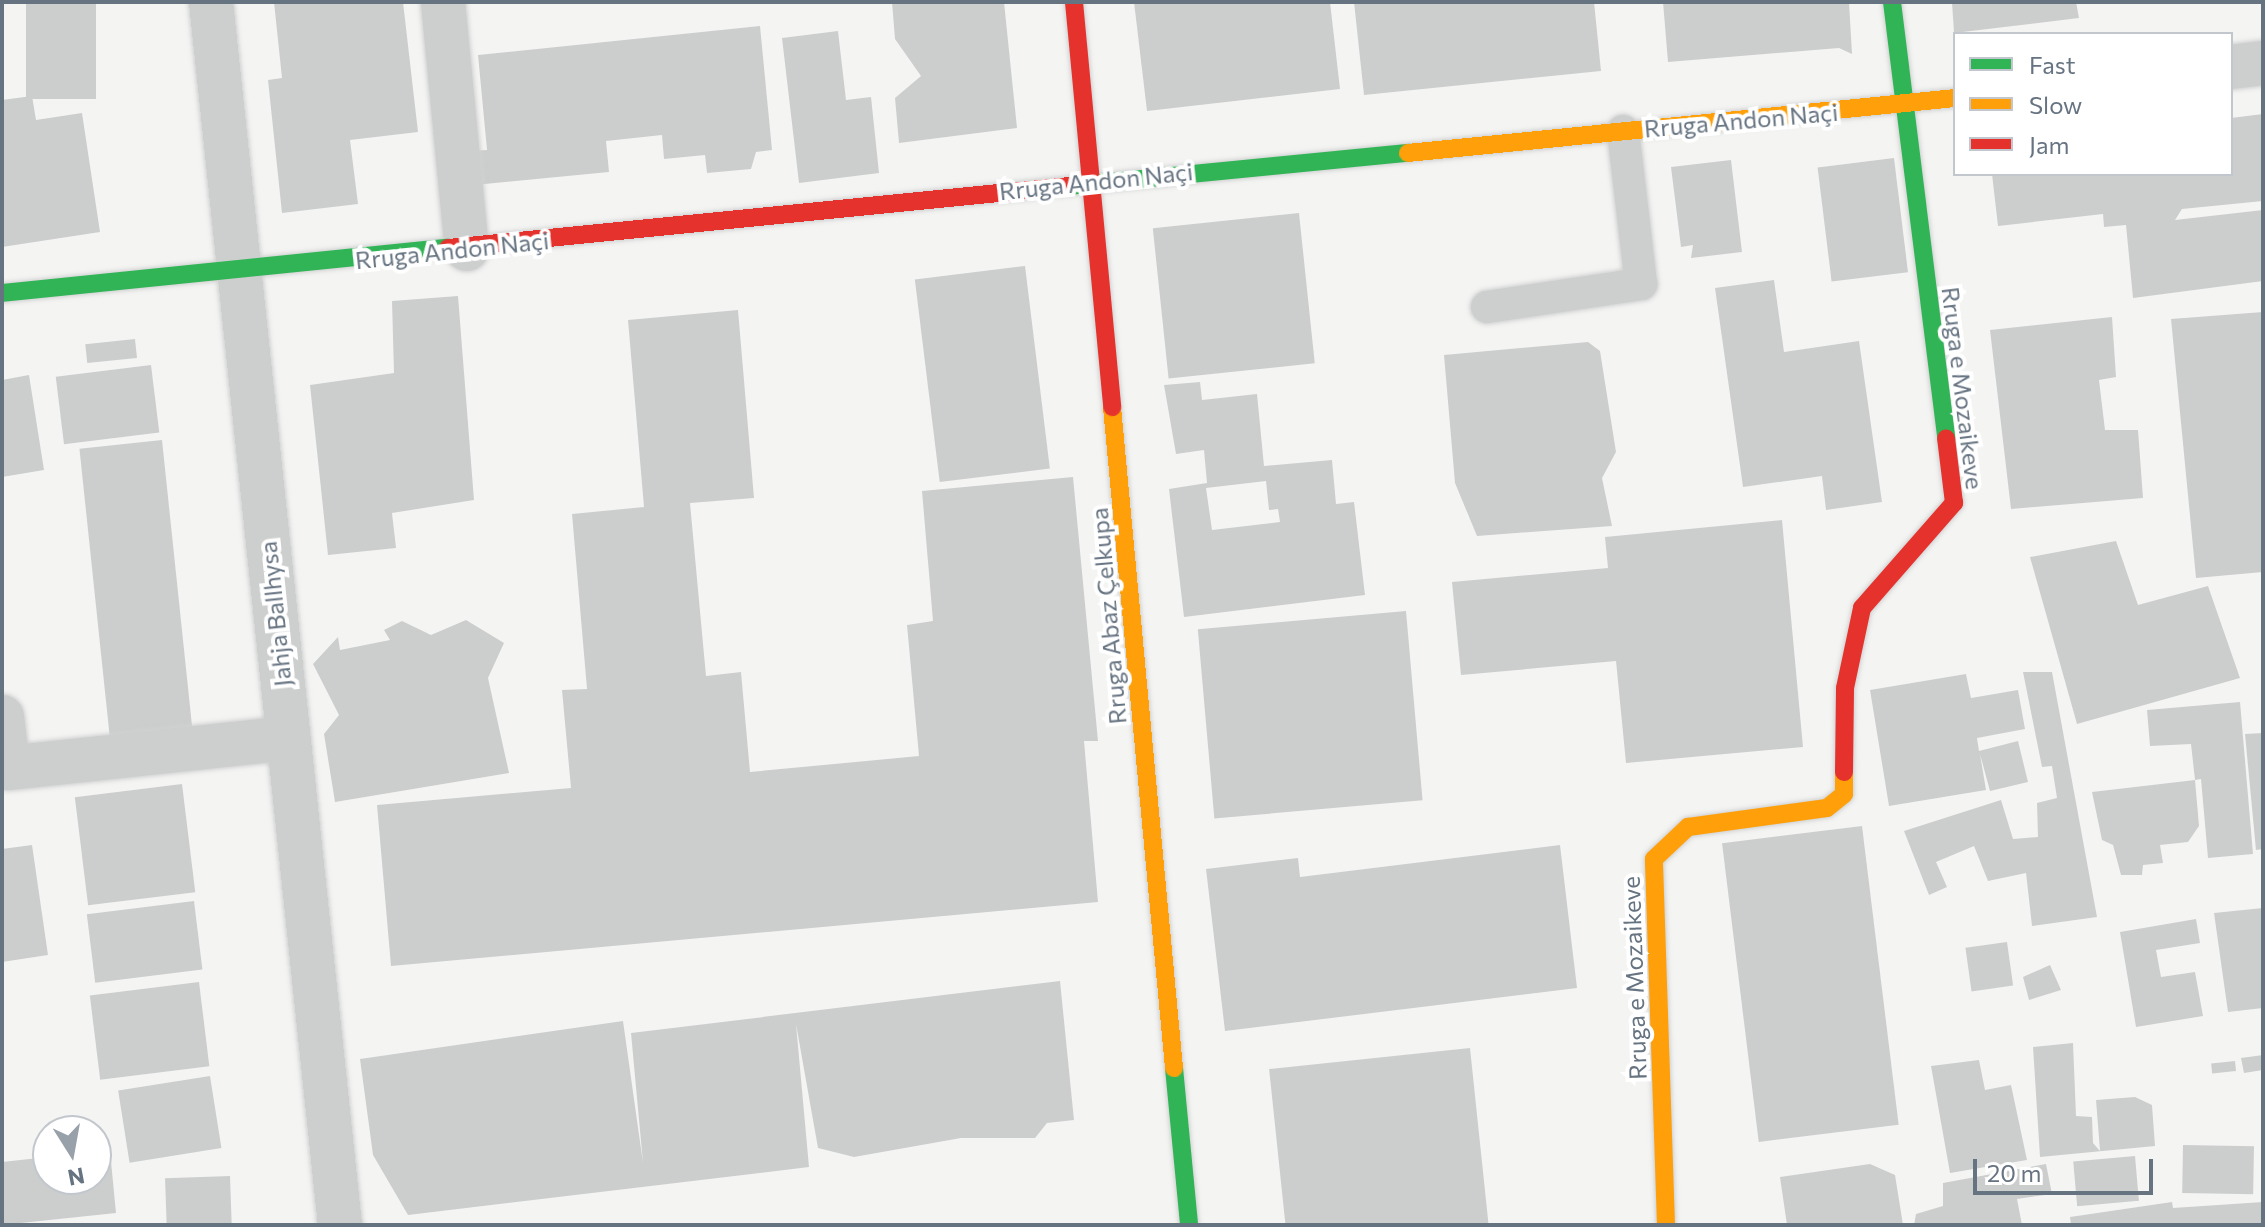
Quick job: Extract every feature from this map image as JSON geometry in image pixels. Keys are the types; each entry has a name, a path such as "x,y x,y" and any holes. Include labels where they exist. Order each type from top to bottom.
{"street":[{"name":"Jahja Ballhysa","path":"211,2 340,1225"},
{"path":"443,2 467,249"},
{"name":"Rruga Abaz Çelkupa","path":"1074,2 1189,1225"},
{"name":"Rruga e Mozaikeve","path":"1666,1225 1654,859 1688,827 1827,808 1844,794 1845,688 1862,608 1954,503 1902,104 1892,2"},
{"path":"2233,67 2263,63"},
{"name":"Rruga Andon Naçi","path":"2,293 467,249 1092,180 1953,98"},
{"path":"2,717 8,768 288,738"}],"lane":[{"path":"1487,307 1641,284 1623,131"}],"building":[{"path":"26,2 96,2 96,99 26,99"},
{"path":"274,2 403,2 418,132 350,140 358,204 282,213 268,80 282,78"},
{"path":"892,2 1004,2 1017,128 899,143 895,98 921,76 895,39"},
{"path":"1134,2 1330,2 1340,89 1147,111"},
{"path":"1354,2 1594,2 1601,71 1364,95"},
{"path":"1663,2 1849,2 1852,54 1839,48 1668,62"},
{"path":"1952,2 2076,2 2079,18 1962,32 1954,32"},
{"path":"760,26 772,150 756,152 751,169 707,173 705,155 664,159 662,135 606,141 609,172 475,185 471,151 487,150 478,55"},
{"path":"838,31 846,100 871,97 879,173 799,183 782,38"},
{"path":"32,96 36,120 82,113 100,232 2,247 2,100"},
{"path":"2263,114 2263,201 2182,209 2175,220 2263,210 2263,281 2133,298 2126,225 2104,227 2103,214 1998,226 1992,176 2233,176 2233,118"},
{"path":"1894,158 1908,272 1832,282 1818,167"},
{"path":"1731,160 1742,252 1691,258 1693,245 1681,247 1671,167"},
{"path":"1299,213 1315,363 1169,379 1153,228"},
{"path":"1025,266 1050,468 940,482 915,280"},
{"path":"1774,280 1784,352 1859,341 1882,502 1826,510 1822,476 1743,487 1715,288"},
{"path":"458,296 474,500 392,513 396,548 328,555 310,385 394,373 392,301"},
{"path":"738,310 754,498 690,503 706,676 741,672 750,772 919,756 907,625 933,621 922,491 1073,477 1098,741 1084,741 1098,902 391,966 377,805 571,788 562,690 587,689 572,514 644,507 628,320"},
{"path":"2263,312 2263,572 2196,578 2171,319"},
{"path":"2112,317 2116,377 2099,380 2105,430 2138,430 2143,498 2011,509 1990,330"},
{"path":"135,339 137,358 87,363 85,344"},
{"path":"1588,342 1600,351 1616,452 1602,478 1612,526 1477,536 1455,483 1444,355"},
{"path":"151,365 159,432 64,444 56,377"},
{"path":"29,375 44,470 2,477 2,380"},
{"path":"1200,382 1202,400 1257,394 1264,466 1332,460 1336,504 1354,502 1365,595 1184,617 1169,489 1207,483 1204,450 1176,454 1164,385","holes":["1266,481 1269,510 1278,509 1280,522 1212,530 1206,488"]},
{"path":"162,440 193,731 110,740 79,449"},
{"path":"1782,520 1803,747 1626,763 1616,661 1461,675 1452,582 1608,568 1605,537"},
{"path":"2116,541 2138,605 2208,586 2240,678 2077,724 2030,557"},
{"path":"1406,611 1423,800 1214,818 1198,629"},
{"path":"466,620 504,643 488,678 509,773 335,802 324,734 339,715 313,664 338,637 340,650 390,640 384,630 402,621 431,635"},
{"path":"2023,672 2052,672 2097,917 2032,926 2026,873 1988,881 1974,846 1936,862 1947,887 1929,895 1904,831 2001,800 2013,839 2038,837 2037,803 2057,798 2052,766 2042,767"},
{"path":"1966,674 1971,698 2018,690 2025,729 1977,738 1979,751 2018,741 2028,782 1990,791 1980,754 1986,790 1889,806 1870,690"},
{"path":"2240,702 2253,854 2208,858 2201,779 2195,780 2191,744 2150,746 2147,710"},
{"path":"2263,733 2263,849 2256,850 2245,734"},
{"path":"2195,780 2199,826 2188,842 2160,845 2163,863 2143,865 2142,875 2121,875 2113,845 2102,840 2092,792"},
{"path":"182,784 195,892 88,905 75,797"},
{"path":"1862,826 1899,1125 1759,1142 1722,843"},
{"path":"32,845 48,955 2,962 2,849"},
{"path":"1560,845 1577,988 1225,1031 1206,869 1298,858 1300,877"},
{"path":"194,901 202,969 95,983 87,914"},
{"path":"2263,908 2263,1008 2228,1012 2214,913"},
{"path":"2196,919 2200,943 2156,950 2161,977 2195,972 2203,1016 2136,1027 2120,932"},
{"path":"2007,942 2013,986 1972,991 1965,948"},
{"path":"2050,965 2061,990 2029,1000 2023,977"},
{"path":"1060,981 1074,1120 1047,1123 1035,1138 961,1138 854,1157 818,1148 796,1024 809,1167 408,1215 373,1155 360,1059 623,1021 643,1163 631,1033"},
{"path":"199,982 209,1066 100,1080 90,995"},
{"path":"2073,1043 2076,1116 2092,1117 2093,1143 2100,1151 2096,1100 2135,1097 2152,1105 2155,1146 2040,1157 2033,1047"},
{"path":"1470,1048 1489,1225 1285,1225 1269,1069"},
{"path":"2263,1055 2263,1070 2244,1073 2241,1058"},
{"path":"1979,1060 1985,1090 2011,1085 2027,1160 1950,1173 1931,1066"},
{"path":"2235,1061 2236,1071 2212,1073 2211,1064"},
{"path":"210,1076 221,1148 130,1163 118,1091"},
{"path":"2183,1145 2254,1146 2253,1194 2182,1193"},
{"path":"2135,1156 2139,1201 2077,1206 2073,1161"},
{"path":"32,1159 32,1195 112,1195 112,1172 116,1213 2,1225 2,1162"},
{"path":"1870,1164 1895,1175 1903,1225 1787,1225 1780,1177"},
{"path":"2046,1164 2052,1194 2017,1199 2022,1225 1914,1225 1916,1214 1943,1206 1943,1183"},
{"path":"230,1176 232,1225 167,1225 165,1178"},
{"path":"2172,1202 2173,1208 2263,1202 2263,1225 2071,1225 2070,1217"}],"traffic: fast":[{"path":"1892,2 1946,438"},
{"path":"1069,186 1408,153"},
{"path":"2,293 448,248"},
{"path":"1174,1068 1189,1225"}],"traffic: slow":[{"path":"1408,153 1953,98"},
{"path":"1112,407 1174,1068"},
{"path":"1666,1225 1654,859 1688,827 1827,808 1844,794 1844,772"}],"traffic: jam":[{"path":"1074,2 1112,407"},
{"path":"448,248 1069,186"},
{"path":"1844,772 1845,688 1862,608 1954,503 1946,438"}]}
